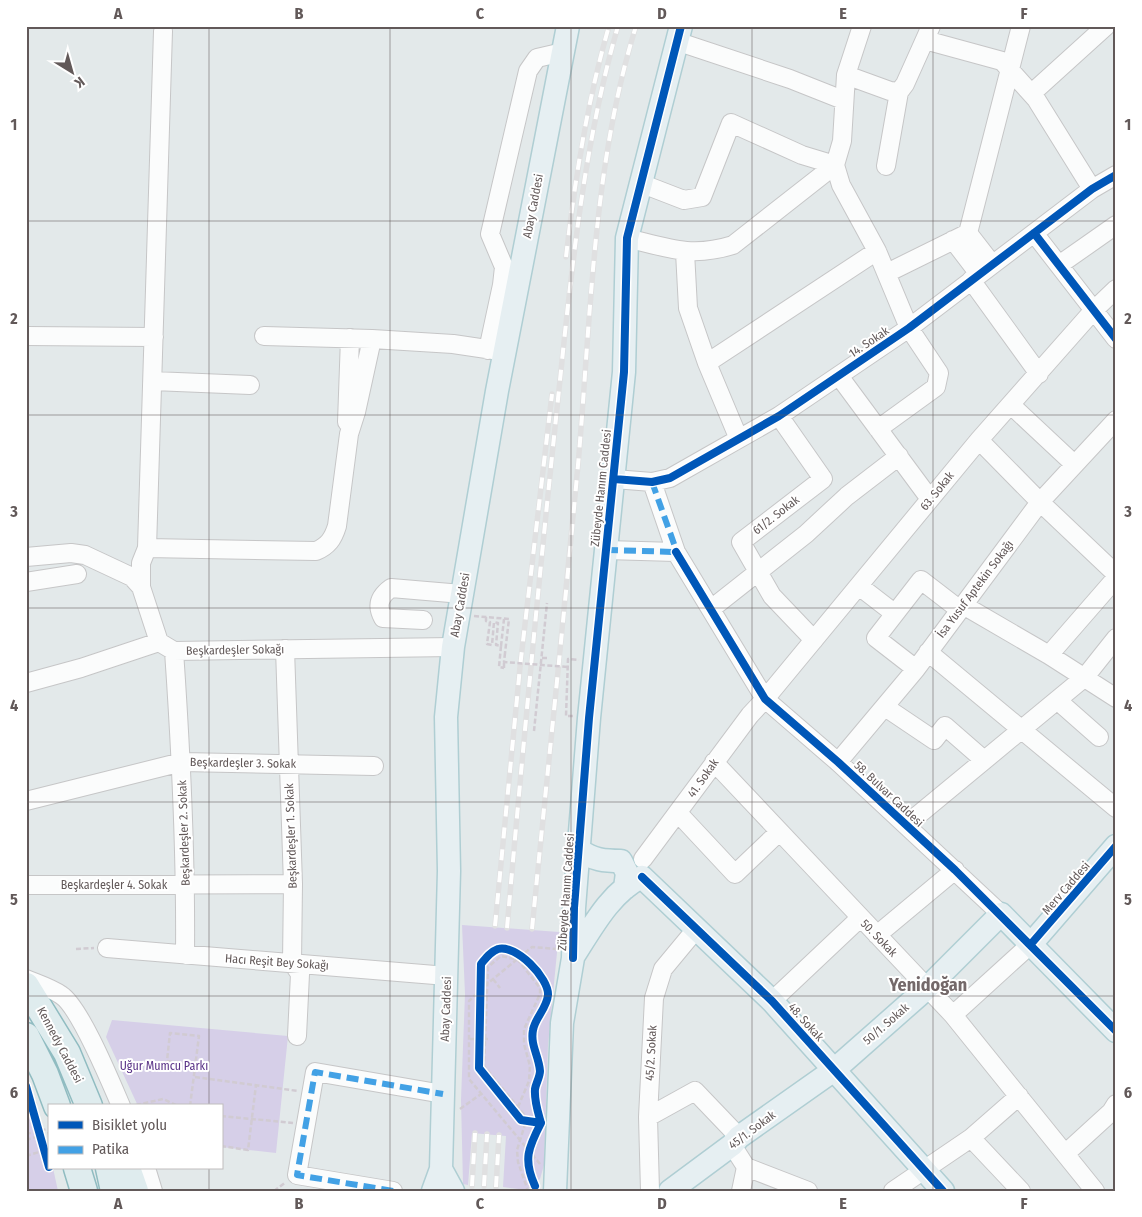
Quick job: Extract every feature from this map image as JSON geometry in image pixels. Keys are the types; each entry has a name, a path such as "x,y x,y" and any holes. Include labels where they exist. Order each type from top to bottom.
{"highway":[{"name":"Kennedy Caddesi","path":"26,986 58,1038 88,1104"},
{"name":"Kennedy Caddesi","path":"26,1036 46,1074 40,1116"},
{"path":"58,1038 70,1050 85,1072 101,1104"},
{"path":"78,1170 84,1191"},
{"path":"109,1170 114,1191"},
{"path":"128,1170 135,1191"}],"main road":[{"name":"Abay Caddesi","path":"433,1191 441,1169 449,871 446,717 453,647 496,351 568,26"},
{"name":"Zübeyde Hanım Caddesi","path":"541,1190 556,1166 566,953 574,908 580,850 589,718 624,372 627,238 678,34"},
{"path":"580,850 588,856 606,861 621,861 627,873 637,874"},
{"name":"Merv Caddesi","path":"1031,944 1112,857"},
{"name":"48. Sokak","path":"637,874 697,928 772,1001 943,1191"},
{"name":"41. Sokak","path":"566,953 637,874"},
{"name":"58. Bulvar Caddesi","path":"1001,914 1116,1031"},
{"name":"50/1. Sokak","path":"834,1070 927,988 1001,914"},
{"name":"45/1. Sokak","path":"670,1191 735,1141 834,1070"},
{"path":"441,1169 453,1191"}],"street":[{"path":"862,26 846,74 842,141 835,165 841,185 877,251 909,328 939,373 936,387 878,429"},
{"path":"1032,94 1106,26"},
{"path":"1018,27 1010,70 960,237 1040,374"},
{"path":"141,587 142,563 147,548 163,31"},
{"path":"886,166 899,92 928,33 1002,61 1032,94 1092,189"},
{"path":"678,34 843,100"},
{"path":"264,336 350,338 453,344 496,351 504,267 490,234 528,71 538,58 563,52"},
{"path":"846,74 890,92 899,92"},
{"path":"640,183 684,200 702,197 732,123 802,155 835,165"},
{"path":"627,238 685,252 712,251 733,245 835,165"},
{"name":"14. Sokak","path":"614,479 652,482 670,478 738,437 779,416 909,328 1092,189 1116,175"},
{"path":"1059,265 1116,225"},
{"path":"1034,233 1116,339"},
{"path":"887,273 960,237"},
{"path":"707,363 877,251"},
{"path":"685,252 688,308 707,363 738,437"},
{"name":"63. Sokak","path":"765,700 979,440 1040,374 1093,311 1116,289"},
{"path":"26,336 154,337"},
{"path":"147,548 316,551 326,547 333,538 337,526 348,434 346,410 350,338"},
{"path":"348,434 356,412 372,339"},
{"path":"839,376 930,499"},
{"path":"153,381 250,385"},
{"path":"1011,406 1074,464"},
{"name":"61/2. Sokak","path":"779,416 823,479 741,542 772,596 814,640"},
{"name":"İsa Yusuf Aptekin Sokağı","path":"838,762 916,669 1040,502 1116,420"},
{"path":"979,440 1116,576 1049,654"},
{"path":"711,609 759,573 806,534 847,496 899,456"},
{"name":"58. Bulvar Caddesi","path":"652,482 676,552 765,700 838,762 1001,914"},
{"path":"606,550 676,552"},
{"path":"26,557 71,552 86,554 132,577 141,587"},
{"path":"26,582 77,574"},
{"path":"916,669 876,638 921,580 962,607 1049,654 1116,698"},
{"path":"859,586 894,613"},
{"name":"Beşkardeşler 2. Sokak","path":"141,587 166,646 182,762 186,884 185,955"},
{"path":"423,620 383,618 379,612 379,602 383,594 391,588 462,594"},
{"path":"906,825 1084,677 1116,638"},
{"name":"Beşkardeşler Sokağı","path":"26,683 166,646 285,649 453,647"},
{"name":"Beşkardeşler 1. Sokak","path":"285,649 293,884 292,962 300,974 297,1036"},
{"path":"928,652 1116,808"},
{"name":"41. Sokak","path":"637,874 714,762 750,715 765,700"},
{"path":"1057,700 1099,737"},
{"path":"885,707 934,740 945,726 984,760"},
{"name":"Beşkardeşler 3. Sokak","path":"26,801 182,762 374,766"},
{"name":"50. Sokak","path":"714,762 953,1015 1095,1191"},
{"path":"678,813 734,874 779,832"},
{"path":"877,935 955,870"},
{"name":"Beşkardeşler 4. Sokak","path":"26,885 293,884"},
{"path":"772,1001 860,918"},
{"name":"45/2. Sokak","path":"650,1191 648,1117 654,998 663,969 697,928"},
{"path":"953,1015 1031,944"},
{"name":"Hacı Reşit Bey Sokağı","path":"107,948 447,976"},
{"path":"26,979 62,996 72,1007 95,1046 120,1104"},
{"path":"393,1191 298,1175 315,1072 443,1094"},
{"path":"648,1117 696,1091 735,1141 746,1167 741,1191"},
{"path":"893,1191 971,1138 1018,1096"},
{"path":"1065,1154 1111,1112 1116,1104"},
{"path":"971,1138 1021,1191"},
{"path":"746,1167 808,1191"},
{"path":"147,1170 154,1191"}],"path":[{"path":"534,731 547,603"},
{"path":"501,646 496,645 498,623 494,622 492,645 487,644 490,622 486,621 486,617 508,619 504,668 499,667 504,619"},
{"path":"542,658 547,658"},
{"path":"566,711 568,659 584,661"},
{"path":"504,662 568,667"},
{"path":"556,1166 540,1165 530,1147 520,1140 469,1079 469,1001 483,987 532,947 566,953"},
{"path":"530,1121 484,1066 481,964 490,954 499,949 508,949 544,981 548,994 544,1008 533,1028 532,1044 536,1053"},
{"path":"518,1107 529,1081 530,1066 524,1044 524,1028 540,994 540,988 520,958"},
{"path":"493,979 500,988"},
{"path":"190,1104 196,1064 199,1036 170,1033 167,1061 196,1064"},
{"path":"470,1039 484,1040"},
{"path":"484,1040 479,1068 521,1120 530,1121"},
{"path":"194,1077 312,1093"},
{"path":"222,1146 248,1150 256,1085"},
{"path":"458,1110 481,1094"},
{"path":"29,1096 48,1131"},
{"path":"140,1104 156,1099 174,1104"},
{"path":"165,1100 167,1104"},
{"path":"26,1134 40,1116"},
{"path":"26,1140 40,1116"},
{"path":"40,1116 48,1160"},
{"path":"222,1116 306,1125"},
{"path":"530,1121 517,1150 518,1162 541,1190"},
{"path":"530,1147 529,1172 541,1190"},
{"path":"26,1156 47,1150"}],"green space":[{"path":"462,925 559,932 548,1045 544,1165 540,1179 527,1190 503,1187 506,1136 472,1133 468,1185 463,1184 461,1100 465,994"},
{"name":"Uğur Mumcu Parkı","path":"112,1020 288,1036 276,1153 222,1147 222,1104 137,1104 106,1037"},
{"path":"26,1080 47,1146 48,1170 53,1170 58,1191 26,1191"}],"railway":[{"path":"566,257 583,141 594,83 609,26"},
{"path":"507,928 556,418 578,221 605,74 618,26"},
{"path":"532,929 578,465 595,244 610,134 621,80 636,26"},
{"path":"495,926 520,667 552,394"},
{"path":"472,1186 475,1133"},
{"path":"484,1186 487,1134"},
{"path":"496,1187 499,1135"}],"marked path":[{"path":"652,482 678,555"},
{"path":"606,550 676,552"},
{"path":"393,1191 297,1175 315,1072 443,1094"}],"cycle path":[{"path":"573,958 574,908 589,718 624,372 627,238 681,26"},
{"path":"614,479 652,482 670,478 779,416 909,328 1092,189 1116,175"},
{"path":"1034,233 1116,339"},
{"path":"676,552 765,699 838,762 955,870 1116,1031"},
{"path":"1031,944 1116,846"},
{"path":"642,877 772,1001 943,1191"},
{"path":"535,1186 528,1161 530,1147 541,1123 536,1106 535,1093 540,1071 532,1035 534,1026 546,1004 547,988 537,972 522,957 514,952 498,949 490,953 481,964 479,1068 521,1120 541,1123"},
{"path":"26,1086 48,1163"}],"district":[{"name":"Yenidoğan","path":"928,985"}]}
